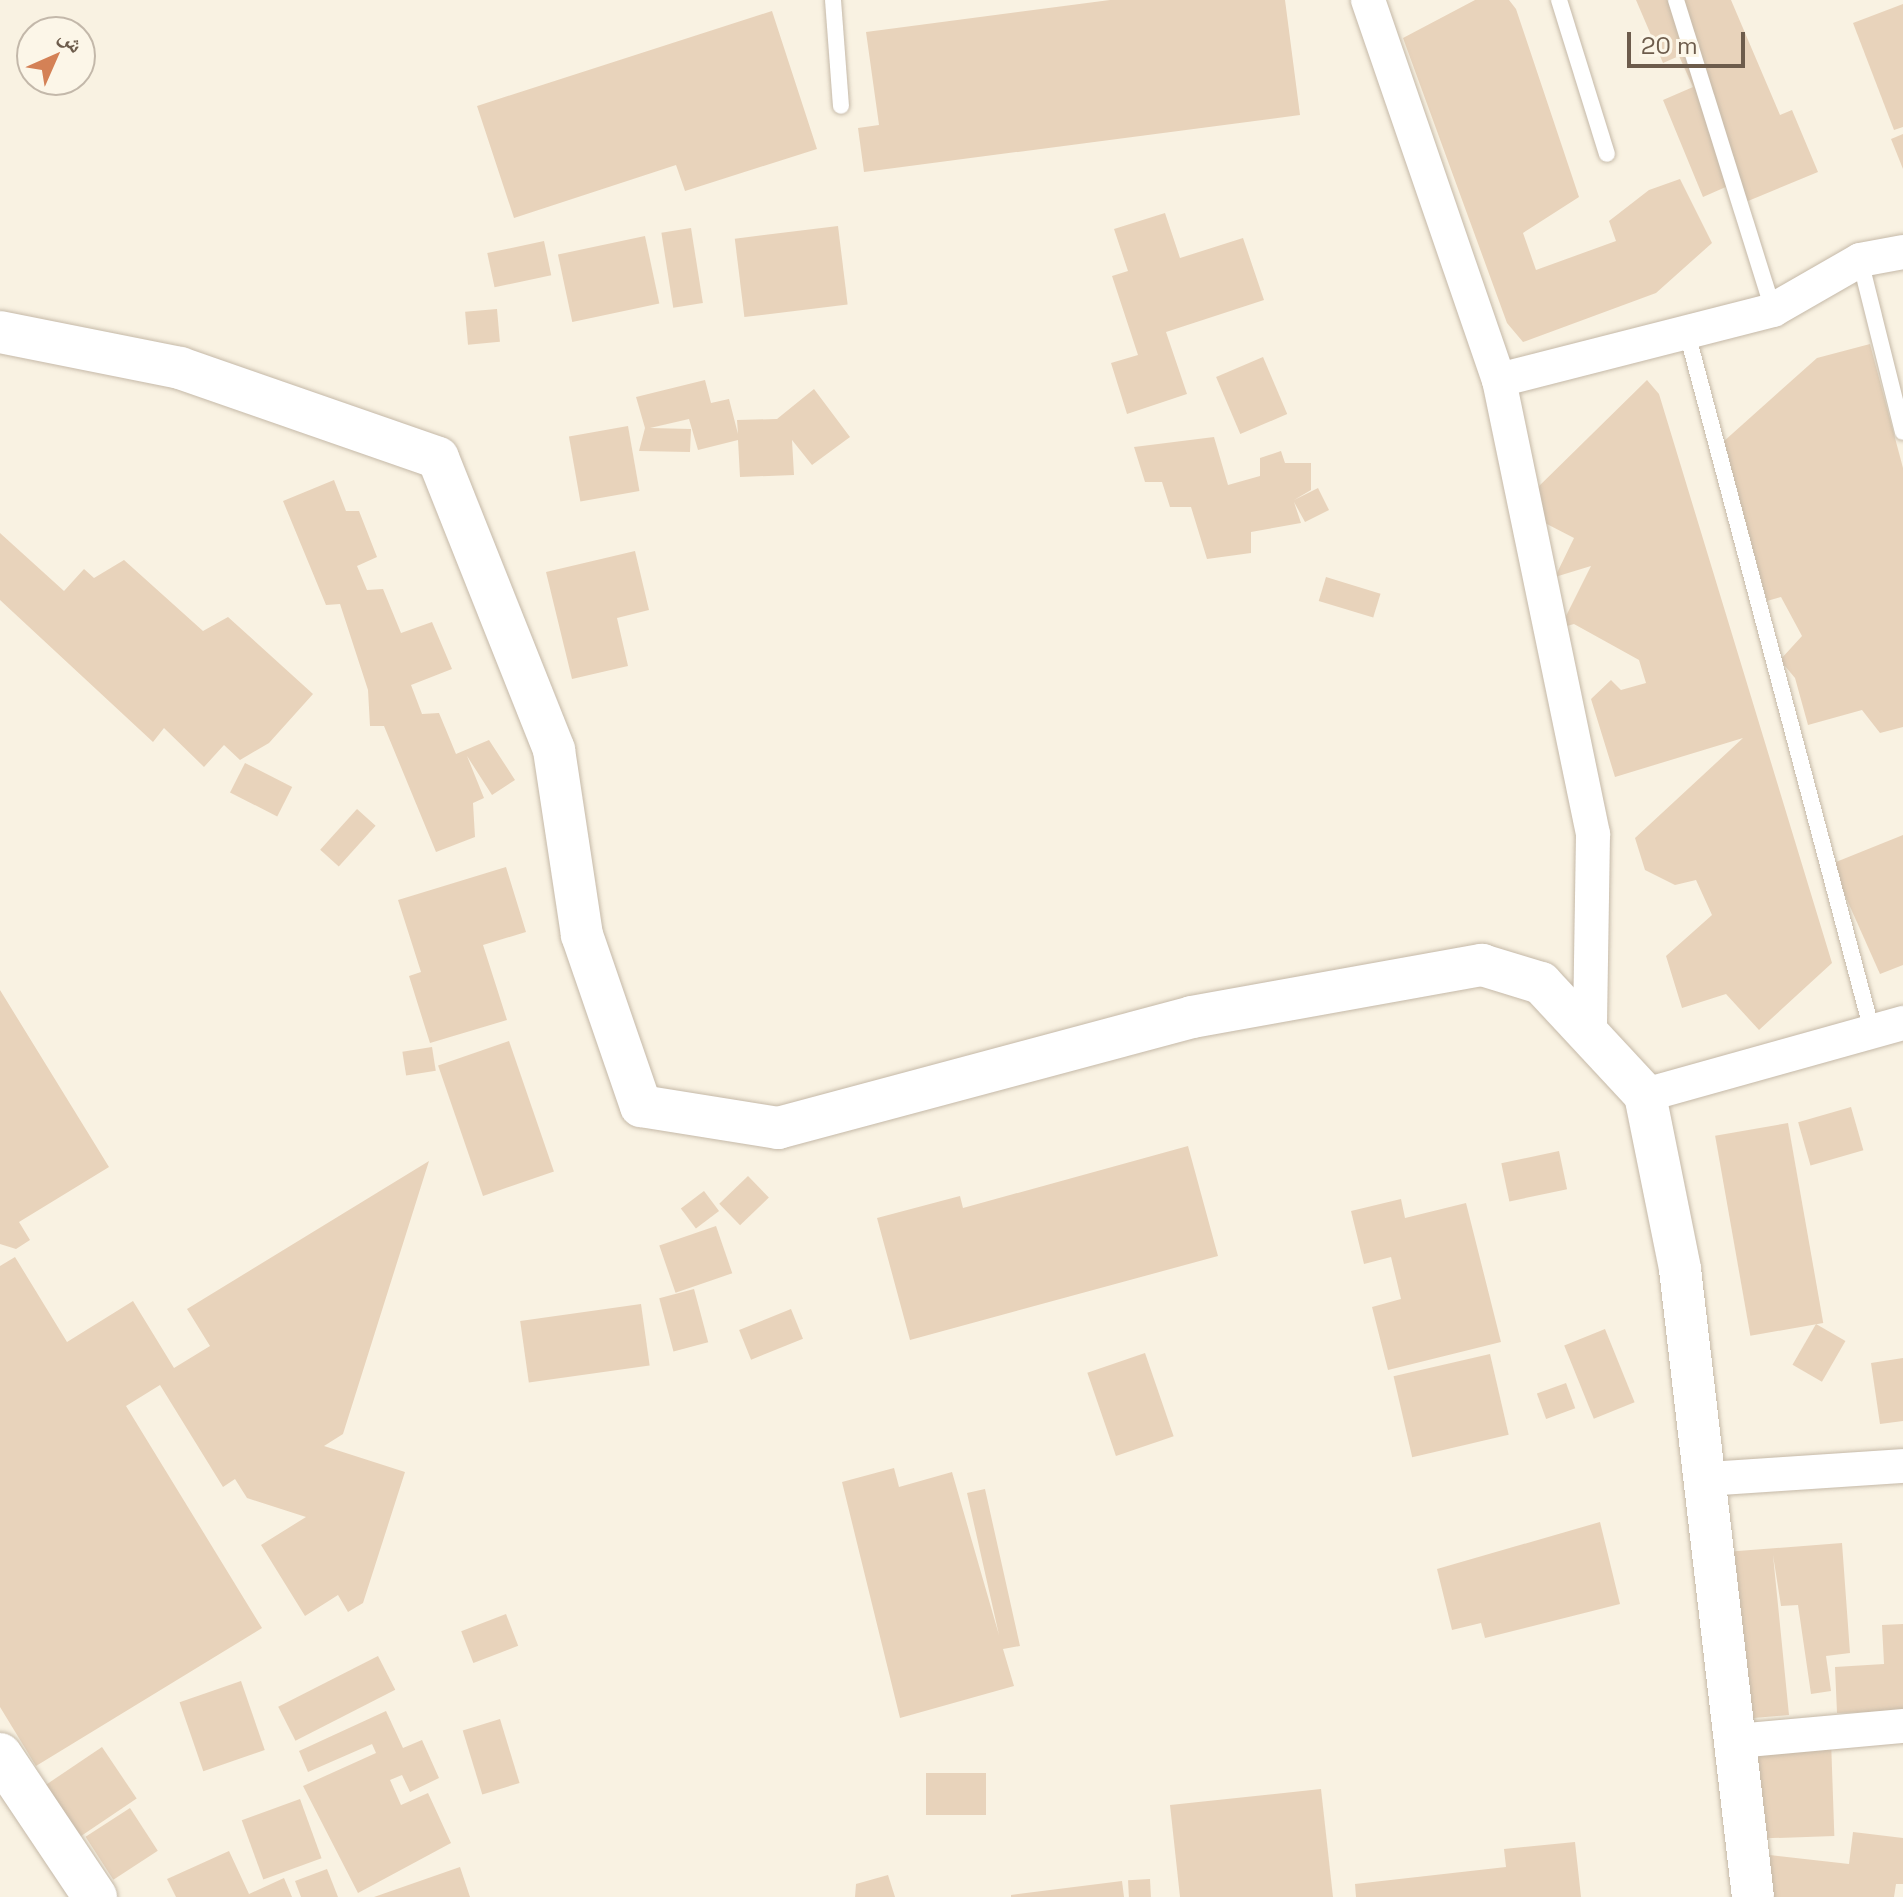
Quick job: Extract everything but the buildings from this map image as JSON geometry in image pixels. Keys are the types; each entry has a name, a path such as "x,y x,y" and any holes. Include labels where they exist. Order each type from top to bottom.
{"main road":[{"path":"0,1755 95,1897"}],"street":[{"path":"1368,0 1499,380 1593,834 1590,1035"},
{"path":"1499,380 1686,329 1773,310 1860,260 1903,252"},
{"path":"0,332 180,368 438,458 554,750 582,935 641,1106 778,1128 1192,1017 1482,965 1541,983 1645,1095 1680,1269 1707,1479 1753,1897"},
{"path":"1645,1095 1888,1027"},
{"path":"1707,1479 1903,1466"},
{"path":"1737,1741 1903,1726"}],"lane":[{"path":"833,0 841,106"},
{"path":"1559,0 1607,154"},
{"path":"1676,0 1773,310"},
{"path":"1860,260 1903,432"},
{"path":"1686,329 1888,1027"}]}
